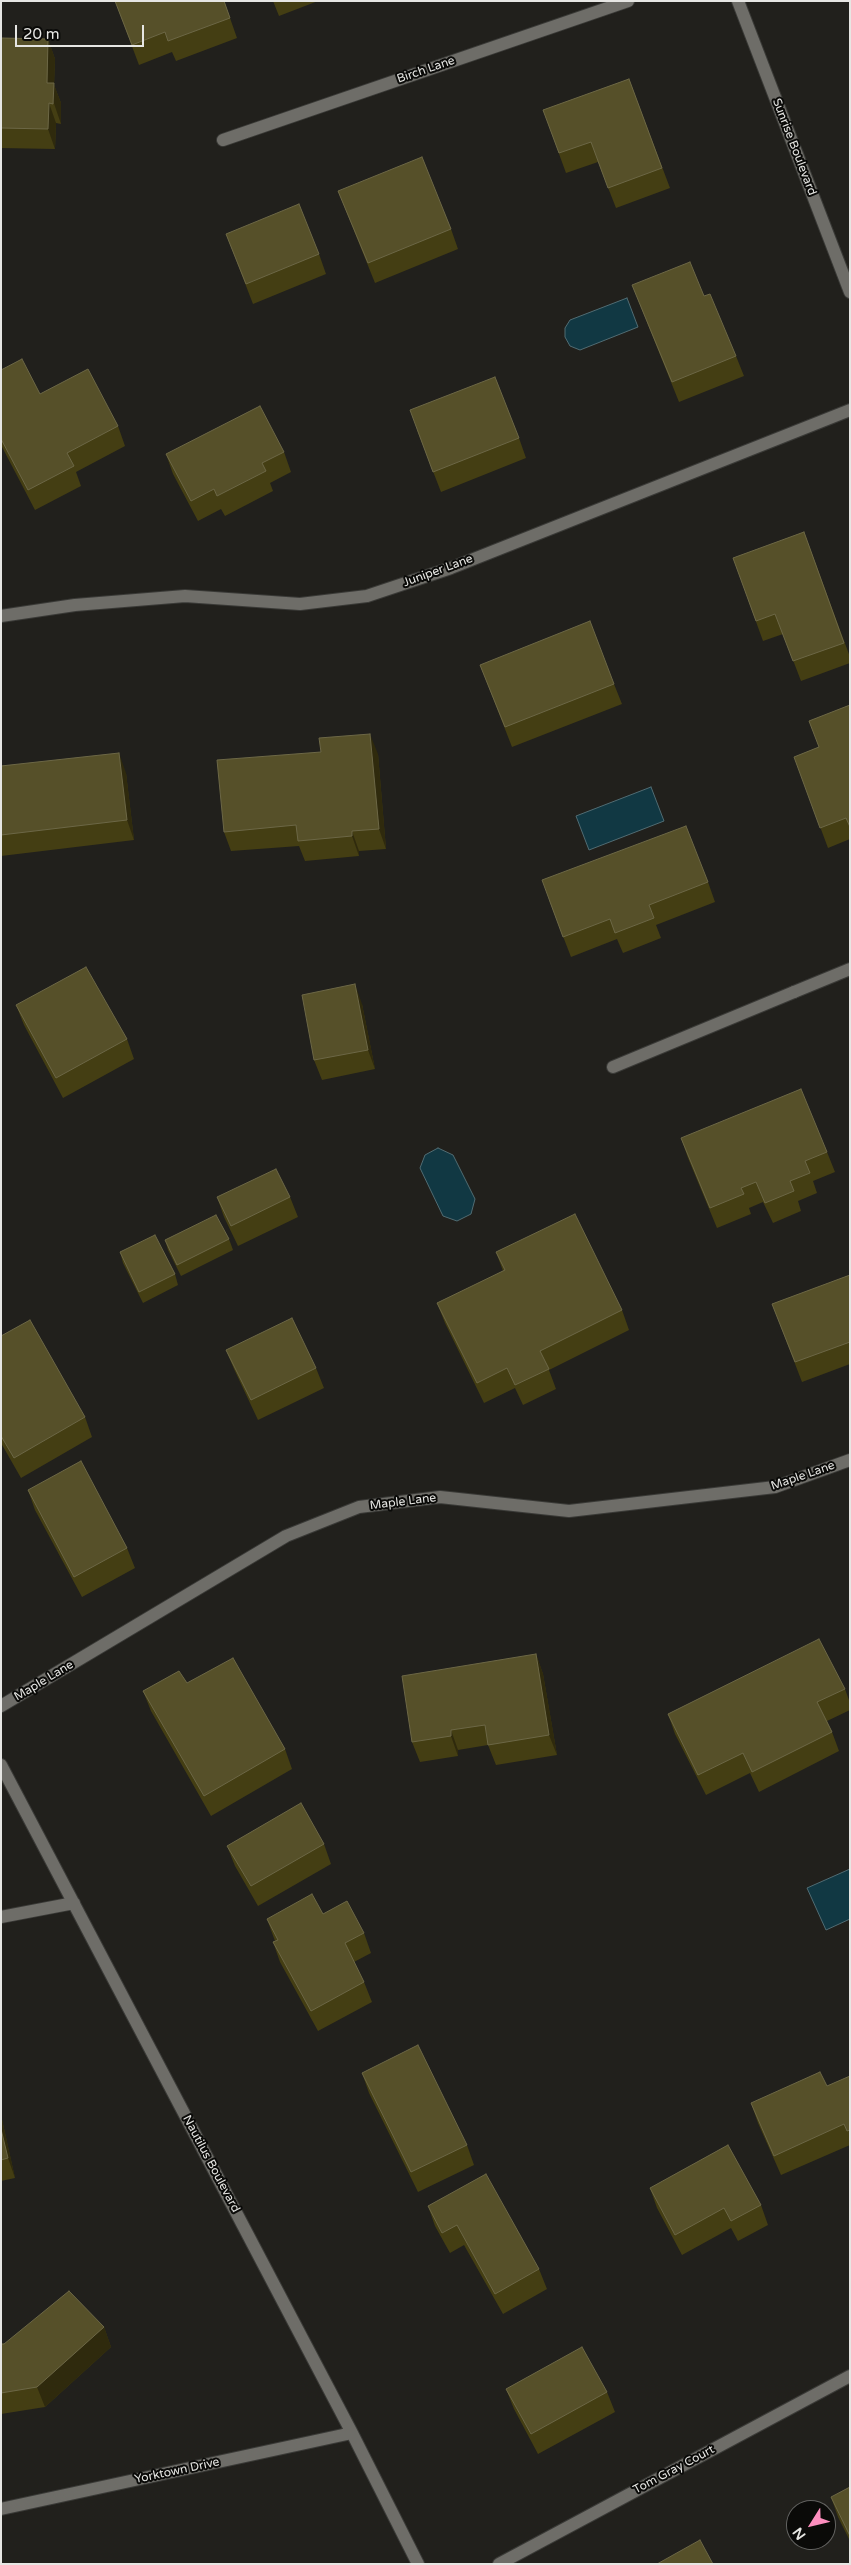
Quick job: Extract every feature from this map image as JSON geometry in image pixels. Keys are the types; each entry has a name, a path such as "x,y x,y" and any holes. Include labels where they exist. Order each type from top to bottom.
{"street":[{"name":"Birch Lane","path":"223,140 628,1"},
{"name":"Sunrise Boulevard","path":"738,1 850,292"},
{"name":"Juniper Lane","path":"1,616 75,605 185,596 300,604 367,596 451,568 850,410"},
{"path":"613,1068 850,969"},
{"name":"Maple Lane","path":"1,1706 286,1536 359,1507 440,1496 569,1511 775,1487 850,1460"},
{"name":"Nautilus Boulevard","path":"1,1765 352,2433 418,2564"},
{"path":"1,1917 74,1903"},
{"name":"Tom Gray Court","path":"499,2564 850,2376"},
{"name":"Yorktown Drive","path":"1,2509 352,2433"}],"water":[{"path":"627,298 638,327 580,350 570,346 565,337 565,328 570,320"},
{"path":"651,787 664,821 589,850 576,816"},
{"path":"438,1148 453,1155 475,1199 471,1214 457,1221 443,1216 420,1168 425,1155"},
{"path":"850,1869 850,1919 826,1930 807,1888"}],"building":[{"path":"115,1 224,1 230,18 168,41 165,32 132,45"},
{"path":"1,38 48,39 47,83 54,83 53,104 49,103 48,129 1,128"},
{"path":"629,79 662,168 608,188 591,142 559,153 543,110"},
{"path":"422,157 451,229 368,263 338,191"},
{"path":"299,204 319,254 246,284 226,234"},
{"path":"690,262 704,296 710,294 736,356 672,382 632,285"},
{"path":"22,359 40,394 88,369 118,426 67,453 74,466 28,490 1,439 1,370"},
{"path":"495,377 519,438 433,472 410,410"},
{"path":"260,406 284,452 262,463 266,471 217,496 214,489 191,501 166,454"},
{"path":"804,532 844,643 793,661 775,614 756,621 733,558"},
{"path":"590,621 614,684 505,727 480,665"},
{"path":"850,705 850,827 846,818 820,828 794,757 819,747 809,721"},
{"path":"370,734 379,829 352,831 352,836 298,841 296,825 224,832 217,760 321,752 319,738"},
{"path":"119,753 127,820 1,835 1,766"},
{"path":"686,826 708,882 649,905 654,918 615,933 610,919 563,937 542,880"},
{"path":"86,967 127,1039 56,1078 16,1005"},
{"path":"355,984 368,1050 314,1060 302,995"},
{"path":"801,1089 827,1152 805,1161 810,1173 790,1181 794,1191 765,1203 756,1182 741,1188 744,1194 710,1208 681,1138"},
{"path":"276,1169 290,1197 231,1226 217,1197"},
{"path":"575,1214 622,1310 540,1351 549,1369 515,1385 507,1368 477,1383 437,1303 505,1270 496,1252"},
{"path":"216,1215 229,1239 177,1265 165,1240"},
{"path":"155,1235 175,1274 139,1292 120,1252"},
{"path":"850,1275 850,1342 795,1362 772,1304"},
{"path":"292,1318 316,1368 251,1400 226,1350"},
{"path":"30,1320 85,1417 14,1458 1,1436 1,1336"},
{"path":"81,1461 127,1548 74,1577 28,1490"},
{"path":"819,1639 845,1689 817,1702 832,1732 752,1772 743,1753 698,1775 668,1714"},
{"path":"536,1654 549,1735 488,1745 485,1725 451,1730 451,1736 412,1742 402,1676"},
{"path":"233,1658 285,1749 204,1796 143,1691 179,1671 187,1683"},
{"path":"301,1803 324,1844 251,1886 227,1846"},
{"path":"312,1894 323,1914 347,1901 364,1933 345,1943 364,1982 311,2011 273,1942 278,1940 267,1919"},
{"path":"418,2045 467,2145 411,2172 362,2073"},
{"path":"820,2072 827,2086 850,2076 850,2130 847,2131 844,2124 774,2156 751,2103"},
{"path":"1,2129 8,2158 1,2160"},
{"path":"728,2145 761,2205 731,2221 724,2208 675,2235 650,2188"},
{"path":"486,2174 539,2269 495,2294 457,2225 442,2233 428,2206"},
{"path":"69,2291 104,2327 37,2387 1,2393 1,2344 4,2344"},
{"path":"582,2347 607,2392 531,2434 506,2389"},
{"path":"850,2487 850,2536 836,2507 836,2500 832,2500 831,2497"},
{"path":"700,2540 713,2564 657,2564"}]}
